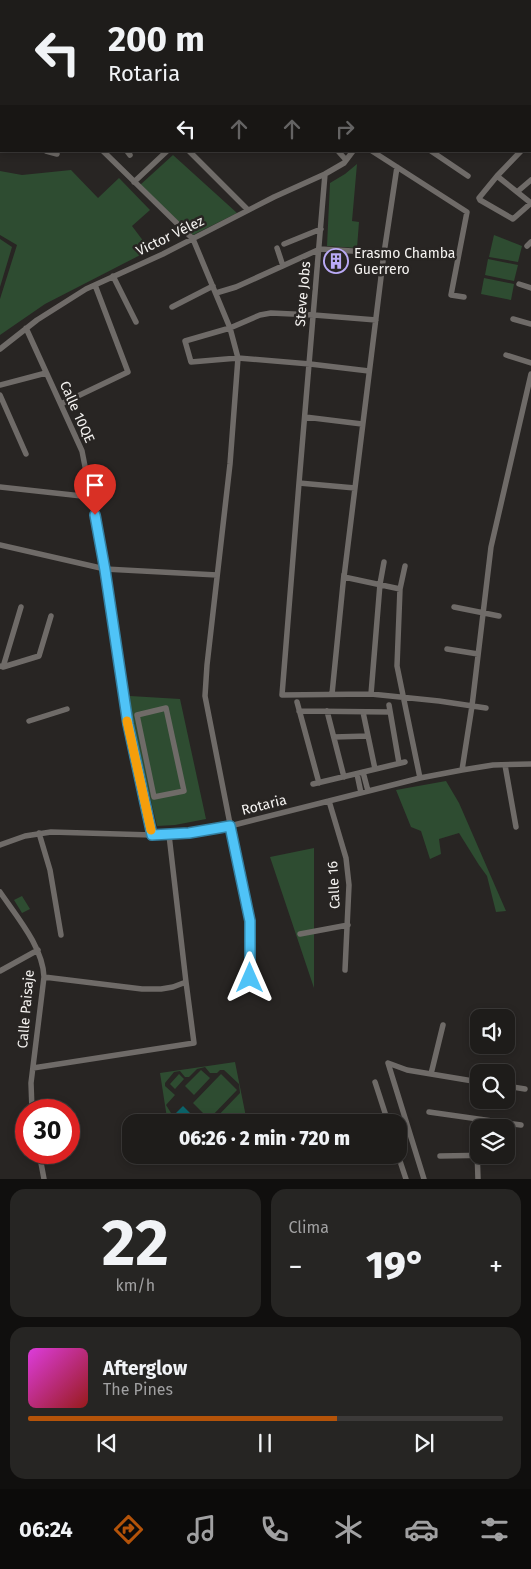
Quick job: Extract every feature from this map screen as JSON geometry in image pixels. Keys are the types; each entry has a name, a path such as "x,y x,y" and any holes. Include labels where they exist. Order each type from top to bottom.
{"street":[{"path":"50,152 57,154"},
{"path":"104,152 193,239 230,328 238,358 230,464 205,696 250,921 250,978"},
{"path":"134,182 165,152"},
{"path":"190,152 248,210"},
{"path":"339,152 346,160"},
{"name":"Victor Vélez","path":"0,349 55,308 94,285 325,174 346,160 352,152"},
{"path":"374,152 467,212 451,295 464,297"},
{"path":"432,152 468,176"},
{"path":"497,176 531,203 513,219 480,200 480,196 497,176 520,152"},
{"path":"397,167 362,424 332,694 371,694 486,708"},
{"name":"Steve Jobs","path":"325,174 282,695 332,694"},
{"path":"517,192 531,180"},
{"path":"284,244 321,229"},
{"path":"531,242 526,246 531,247"},
{"path":"277,248 283,266"},
{"path":"216,293 320,249 384,253"},
{"path":"113,276 136,322"},
{"path":"519,284 531,288"},
{"path":"61,404 128,372 94,285"},
{"path":"172,307 213,286"},
{"path":"369,371 238,358 191,362 185,341 230,328 260,315 271,313 376,320"},
{"path":"513,319 531,324"},
{"name":"Calle 10QE","path":"26,328 82,450 105,570 128,724 152,835"},
{"path":"506,355 531,363"},
{"path":"0,385 46,374"},
{"path":"462,770 472,706 492,541 531,374"},
{"path":"0,395 3,409 26,454"},
{"path":"305,417 362,424"},
{"path":"300,483 355,488"},
{"path":"0,486 91,497"},
{"path":"0,545 105,570 217,574"},
{"path":"371,694 380,584 384,562"},
{"path":"404,566 400,589 397,662 420,778"},
{"path":"344,577 400,589"},
{"path":"2,667 20,607"},
{"path":"454,607 499,616"},
{"path":"2,667 39,656 51,616"},
{"path":"448,649 478,654"},
{"path":"296,702 316,784 402,762 389,705"},
{"path":"166,708 184,791 154,797 137,715 166,708"},
{"path":"29,721 67,709"},
{"path":"299,711 390,712"},
{"path":"326,711 344,777"},
{"path":"364,712 375,769"},
{"path":"334,737 368,736"},
{"name":"Rotaria","path":"0,845 39,833 152,835 189,833 230,826 420,778 462,770 531,764"},
{"path":"505,765 516,827"},
{"path":"360,773 365,792"},
{"name":"Calle 16","path":"329,801 346,858 349,885 345,970"},
{"path":"39,833 50,870 61,935"},
{"path":"33,1068 194,1043 169,834"},
{"name":"Calle Paisaje","path":"0,892 2,899 38,950 44,966 31,1099"},
{"path":"300,934 348,925"},
{"path":"0,971 38,950"},
{"path":"44,977 142,989 161,988 186,982"},
{"path":"431,1074 443,1024"},
{"path":"424,1179 388,1063 407,1070 470,1080"},
{"path":"375,1082 385,1114"},
{"path":"515,1087 525,1089"},
{"path":"430,1112 476,1119"},
{"path":"515,1124 521,1125"},
{"path":"440,1156 470,1155"},
{"path":"41,1164 44,1179"},
{"path":"401,1164 406,1179"},
{"path":"477,1164 478,1179"}],"green space":[{"path":"173,155 237,213 193,235 140,185"},
{"path":"357,164 352,221 359,222 357,248 327,246 330,183"},
{"path":"71,170 98,198 119,178 150,210 132,226 150,250 45,304 0,335 0,299 17,245 0,235 0,171 22,175"},
{"path":"494,235 522,246 518,262 489,257"},
{"path":"0,239 12,247 0,287"},
{"path":"488,259 518,265 514,281 485,275"},
{"path":"484,278 514,284 511,300 481,294"},
{"path":"130,696 180,699 206,819 175,825 157,826 132,721"},
{"path":"446,781 459,803 506,911 496,912 487,876 459,833 439,839 441,854 430,859 421,831 411,827 396,790"},
{"path":"314,848 314,988 270,857"},
{"path":"22,896 30,909 22,913 14,900"},
{"path":"235,1062 245,1114 220,1114 240,1093 239,1084 224,1070 210,1073 205,1067 197,1069 189,1077 185,1077 180,1071 174,1072 165,1083 165,1086 175,1095 166,1105 171,1113 166,1114 160,1073"},
{"path":"201,1070 210,1078 194,1095 185,1086"},
{"path":"179,1074 184,1079 175,1089 170,1084"},
{"path":"221,1074 237,1090 214,1114 204,1114 193,1103"}],"water":[{"path":"183,1106 191,1114 177,1114"}],"slow traffic":[{"path":"127,721 151,830"}],"place":[{"name":"Erasmo Chamba Guerrero","path":"336,261"}],"route":[{"path":"95,515 128,724 152,835 189,833 230,826 250,921 250,978"}]}
